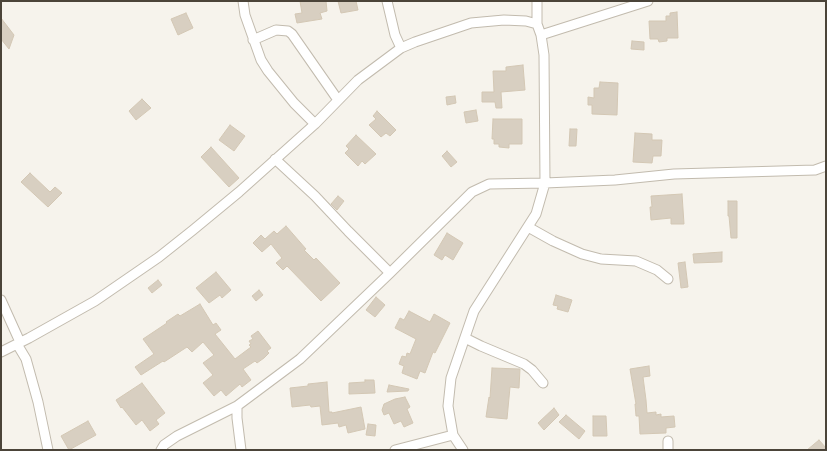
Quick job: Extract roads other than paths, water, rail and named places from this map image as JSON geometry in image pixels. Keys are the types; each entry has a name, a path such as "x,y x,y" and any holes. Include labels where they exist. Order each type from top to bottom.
{"street":[{"path":"243,1 245,15 261,60 294,104 315,124"},
{"path":"387,1 395,35 401,48"},
{"path":"463,450 453,436 448,406 451,378 474,311 536,214 545,183 544,55 541,35 536,24 537,1"},
{"path":"541,35 644,2"},
{"path":"1,352 95,301 159,257 239,192 275,160 315,124 358,80 401,48 414,42 470,23 515,19 536,24"},
{"path":"253,40 276,30 288,31 292,34 338,100"},
{"path":"275,160 315,196 390,273"},
{"path":"161,450 164,445 177,436 237,406 300,359 472,192 489,184 615,180 674,174 815,170 826,166"},
{"path":"528,227 553,241 582,254 601,259 636,261 657,270 668,279"},
{"path":"1,300 26,359 38,402 48,450"},
{"path":"465,338 524,364 532,370 543,383"},
{"path":"237,406 241,450"},
{"path":"395,450 453,436"}]}
